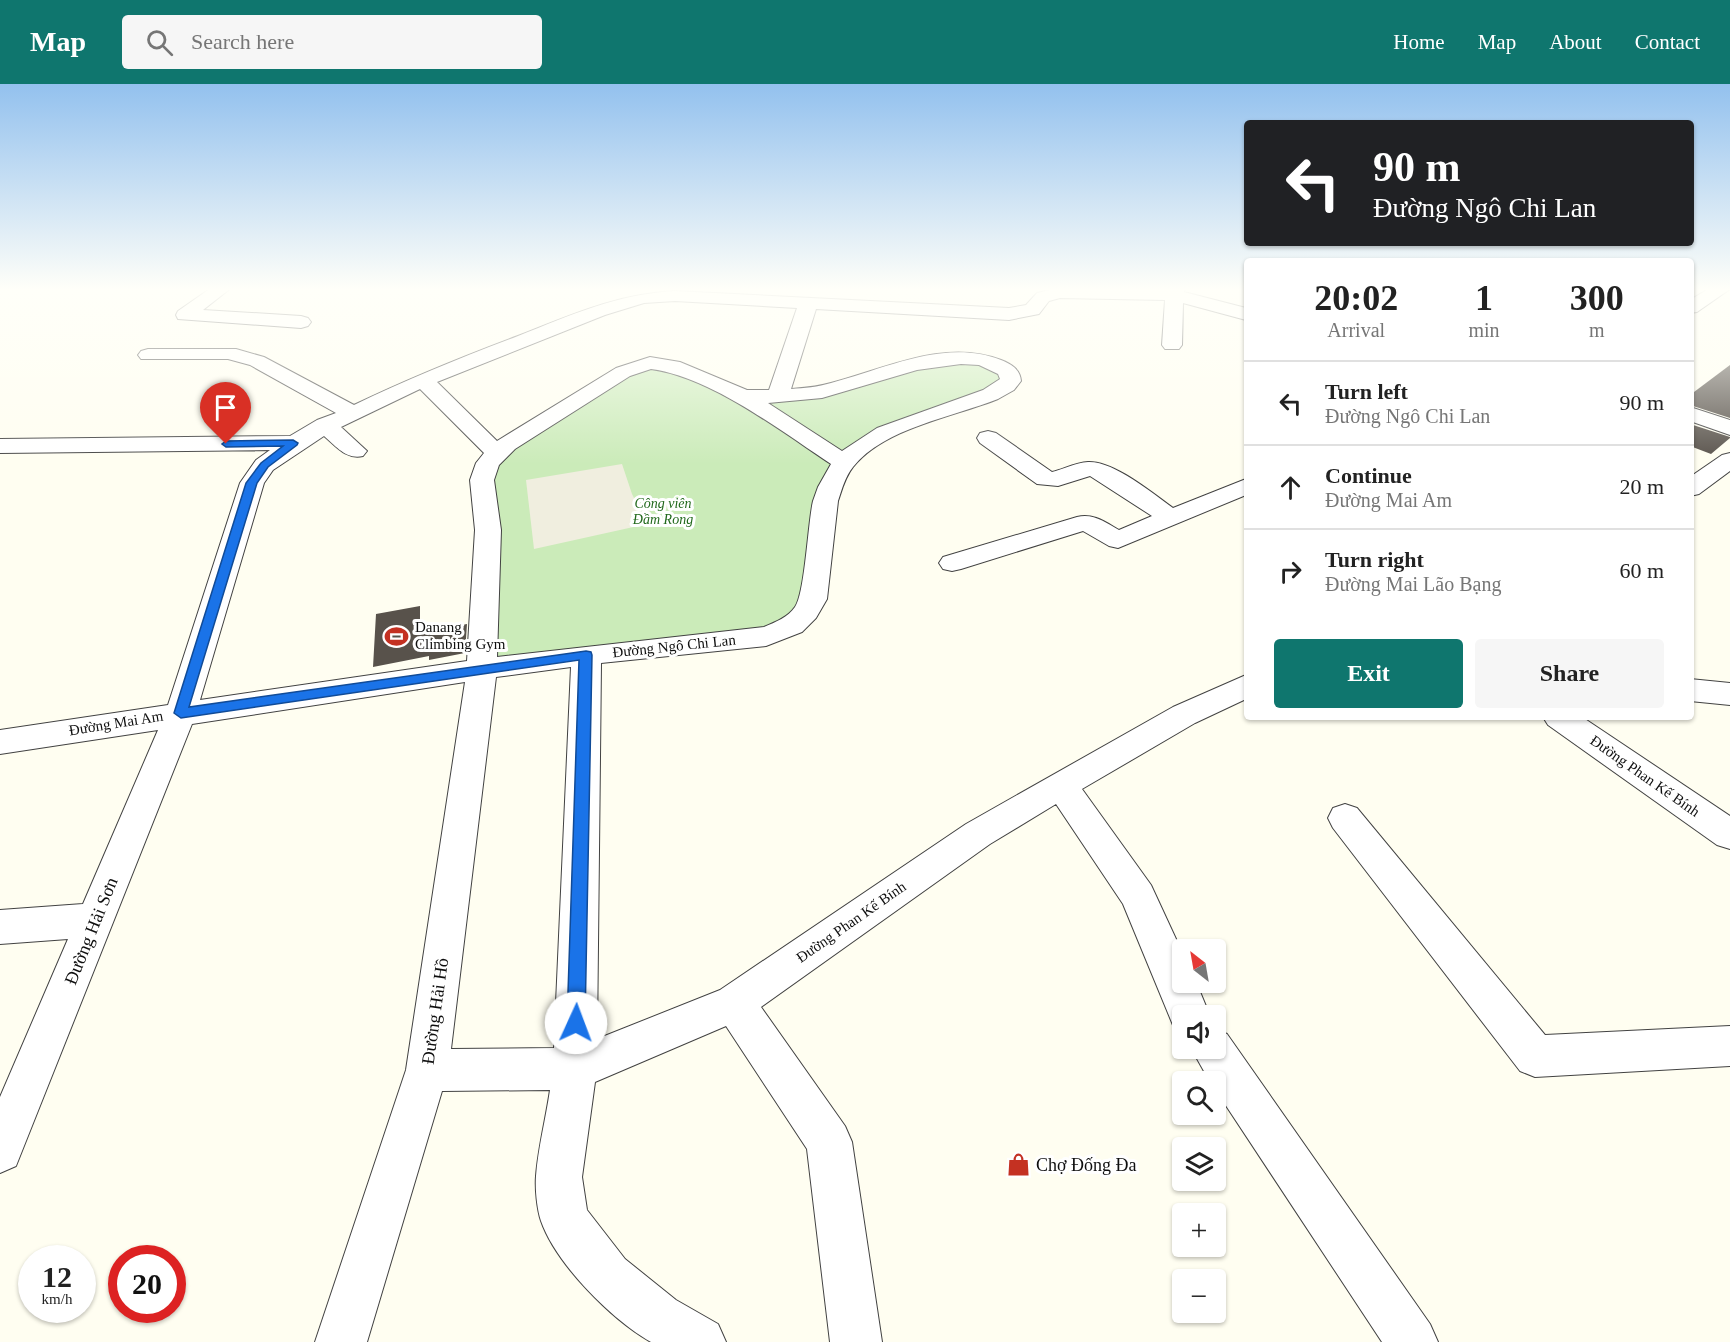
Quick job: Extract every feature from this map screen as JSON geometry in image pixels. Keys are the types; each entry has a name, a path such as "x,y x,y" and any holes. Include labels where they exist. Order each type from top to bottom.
{"street":[{"name":"Đường Hải Sơn","path":"0,1150 181,713 252,483 264,465 293,443 324,425 423,380 508,347"},
{"path":"778,395 794,347"},
{"path":"148,355 229,353 257,361 351,412"},
{"name":"Đường Ngô Chi Lan","path":"744,397 839,388 899,370 957,358 986,360 1011,375 1011,381 995,393 902,426 866,444 844,462 826,494 811,605 792,626 766,636 586,655 482,669 488,530 482,480 488,463 497,453 623,372 640,365 661,363 672,366 744,397 844,462"},
{"path":"423,380 497,453"},
{"path":"1694,414 1730,428"},
{"path":"324,425 355,451"},
{"path":"988,438 1046,479 1055,479 1089,469 1096,470 1170,518"},
{"path":"0,446 293,443"},
{"path":"1694,486 1730,460"},
{"path":"952,563 1083,522 1090,523 1118,540 1244,487"},
{"path":"586,655 575,1069 559,1177 564,1219 586,1252 608,1276 658,1318 700,1342"},
{"name":"Đường Mai Am","path":"0,742 482,669"},
{"name":"Đường Hải Hồ","path":"341,1342 427,1070 482,669"},
{"name":"Đường Phan Kế Bính","path":"427,1070 575,1069 734,1003 978,834 1184,715 1244,687"},
{"path":"1694,690 1730,694"},
{"name":"Đường Phan Kế Bính","path":"1563,720 1730,835"},
{"path":"1061,785 1138,896 1185,1005"},
{"path":"1345,818 1535,1056 1730,1046"},
{"path":"0,927 95,920"},
{"path":"734,1003 829,1142 856,1342"},
{"path":"1219,1059 1412,1342"}],"green space":[{"name":"Công viên Đầm Rong","path":"986,360 1011,381 875,438 844,462 814,594 766,636 482,669 482,480 497,453 640,365 661,363 744,397 778,395 934,361"}],"shaded area":[{"path":"622,464 632,494 647,524 534,549 526,480"}],"building":[{"path":"1730,365 1730,418 1694,406 1694,392"},
{"path":"1694,425 1730,437 1711,454 1694,448"},
{"name":"Danang Climbing Gym","path":"420,606 420,632 467,624 465,653 429,660 429,656 373,667 376,614"}],"place":[{"name":"Danang Climbing Gym","path":"397,636"},
{"name":"Chợ Đống Đa","path":"1018,1165"}],"route":[{"path":"226,444 293,443 264,465 252,483 181,713 586,655 576,1023"}]}
